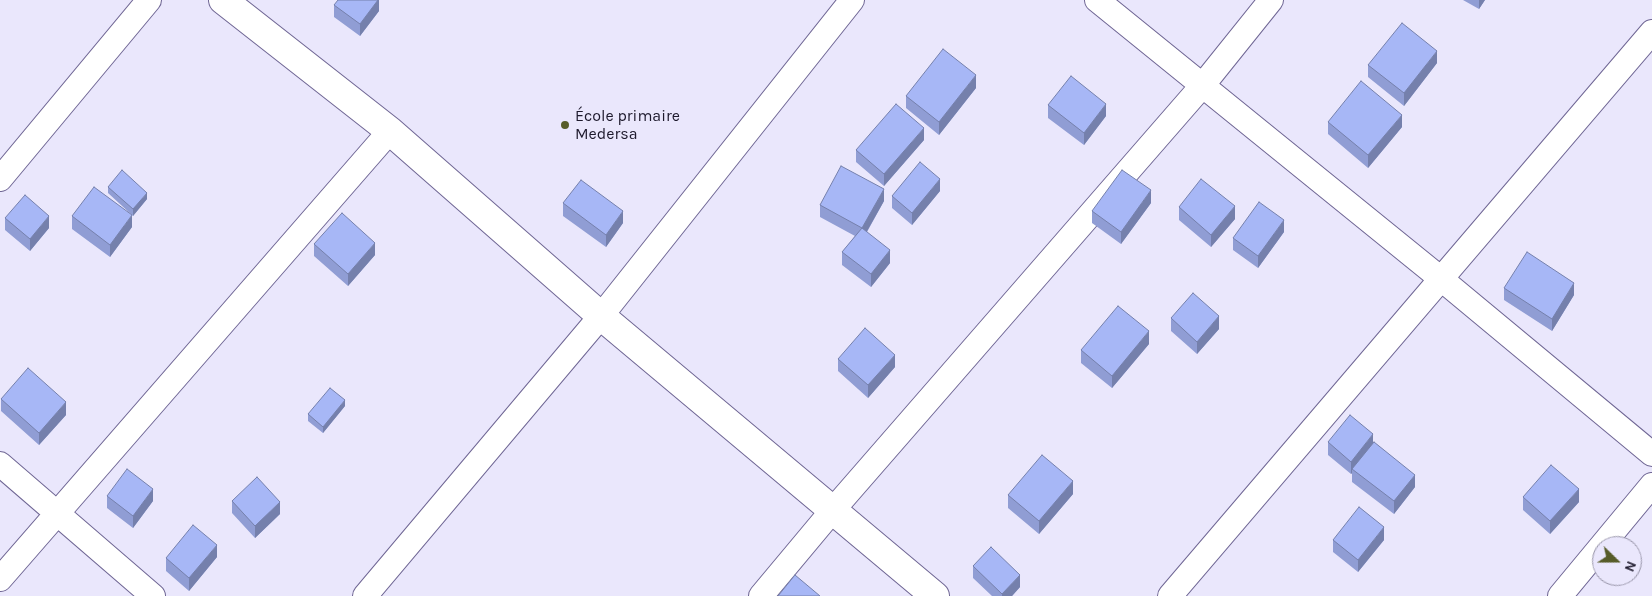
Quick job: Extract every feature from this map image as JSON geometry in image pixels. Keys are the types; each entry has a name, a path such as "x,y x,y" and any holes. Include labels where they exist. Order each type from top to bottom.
{"main road":[{"path":"223,0 390,131 601,316 935,596"}],"street":[{"path":"4,165 149,0"},
{"path":"365,596 601,316 852,0"},
{"path":"1097,0 1440,278 1652,454"},
{"path":"761,596 832,511 1202,86 1271,0"},
{"path":"1170,596 1652,32"},
{"path":"0,580 390,131"},
{"path":"0,464 154,596"},
{"path":"1560,596 1652,485"}],"building":[{"path":"338,0 378,0 360,24 334,5"},
{"path":"1402,23 1437,51 1404,93 1368,65"},
{"path":"943,49 976,75 939,122 906,96"},
{"path":"1071,76 1106,104 1084,133 1048,105"},
{"path":"1361,81 1402,115 1368,155 1328,122"},
{"path":"896,104 924,128 884,174 856,150"},
{"path":"920,162 940,179 912,213 892,196"},
{"path":"841,166 884,189 862,228 820,205"},
{"path":"122,170 147,193 133,209 108,187"},
{"path":"1122,170 1151,190 1121,232 1092,211"},
{"path":"1201,179 1235,206 1211,235 1179,207"},
{"path":"581,180 623,211 606,235 563,203"},
{"path":"94,187 132,215 110,245 72,216"},
{"path":"25,195 49,216 30,239 5,218"},
{"path":"1259,202 1284,220 1258,256 1233,238"},
{"path":"342,213 375,243 348,274 314,244"},
{"path":"862,228 890,250 871,274 842,252"},
{"path":"1527,252 1574,283 1552,319 1504,288"},
{"path":"1193,293 1219,316 1197,342 1171,318"},
{"path":"1118,306 1149,331 1112,376 1081,350"},
{"path":"865,328 895,355 868,385 838,359"},
{"path":"28,368 66,402 39,433 1,399"},
{"path":"330,388 345,400 323,427 308,414"},
{"path":"1350,415 1373,434 1351,462 1328,442"},
{"path":"1374,442 1415,475 1394,501 1352,469"},
{"path":"1042,455 1073,481 1039,521 1008,495"},
{"path":"1551,465 1579,489 1550,521 1523,497"},
{"path":"127,469 153,489 133,516 107,496"},
{"path":"257,477 280,502 255,526 232,501"},
{"path":"1359,507 1384,527 1358,560 1333,540"},
{"path":"193,525 217,545 189,578 166,558"},
{"path":"991,547 1020,575 1002,594 973,566"},
{"path":"795,575 820,596 778,596"}],"place":[{"name":"École primaire Medersa","path":"565,125"}]}
